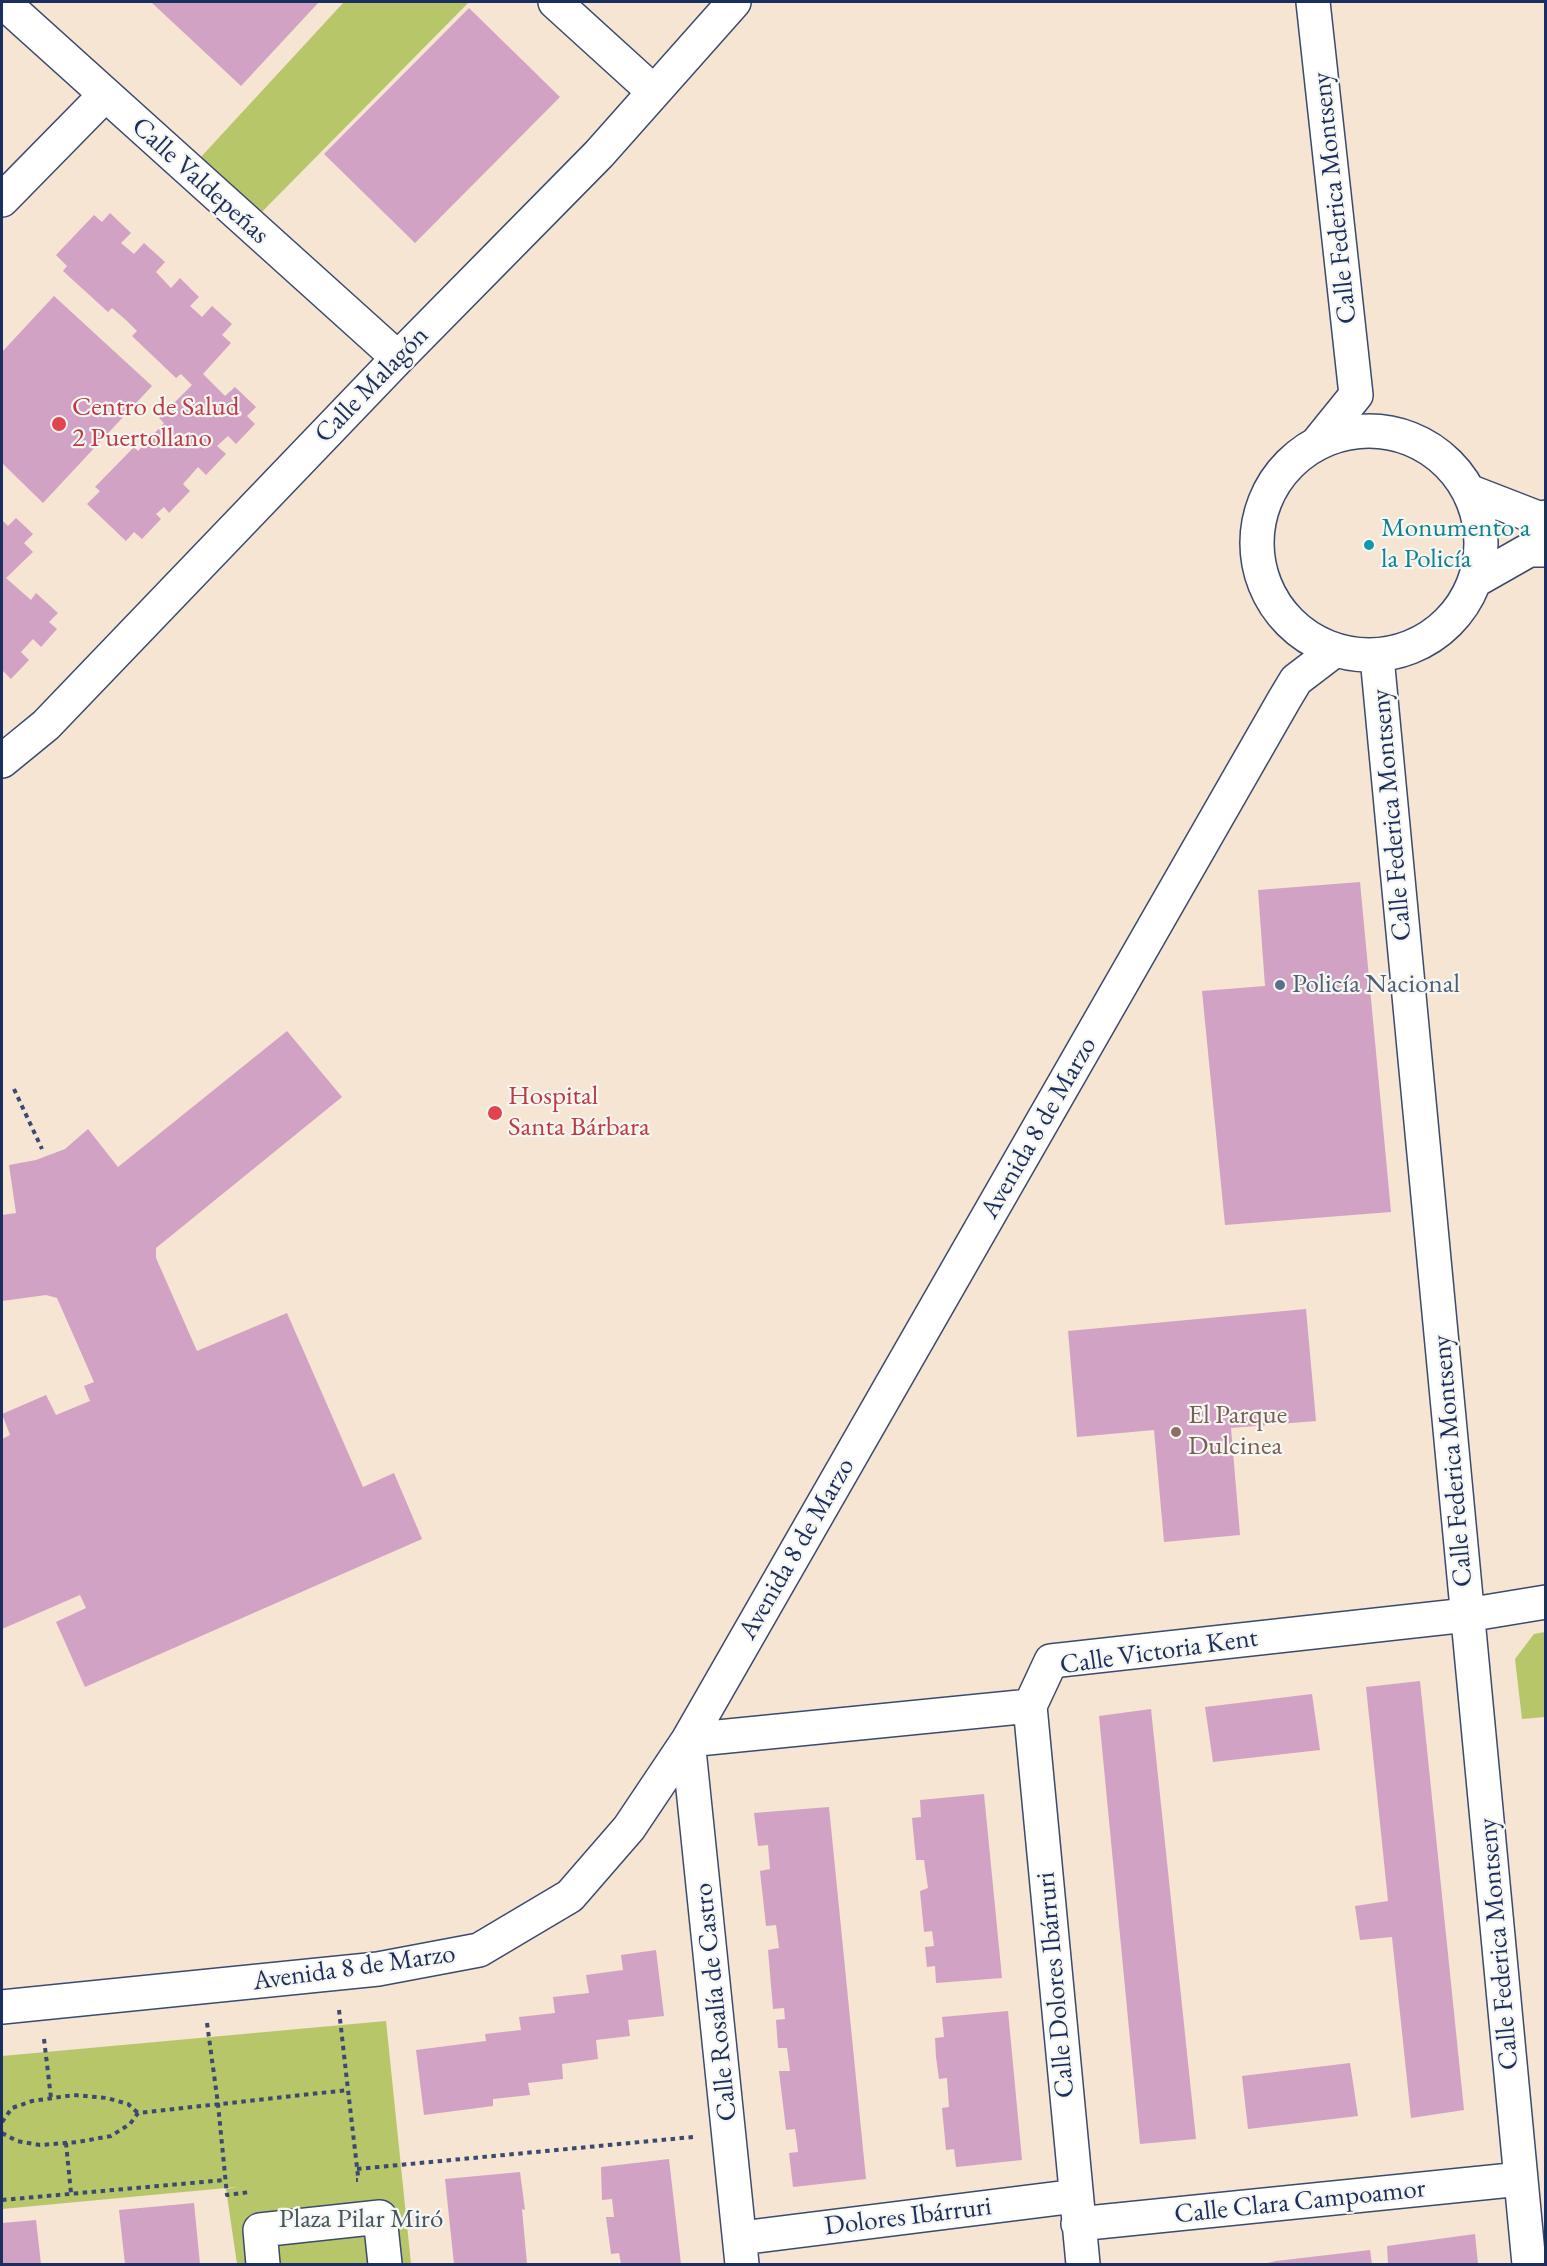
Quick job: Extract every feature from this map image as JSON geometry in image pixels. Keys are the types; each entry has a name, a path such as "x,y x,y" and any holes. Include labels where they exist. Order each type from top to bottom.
{"street":[{"path":"555,2 654,92"},
{"name":"Calle Malagón","path":"2,761 46,725 398,358 599,154 734,2"},
{"name":"Calle Federica Montseny","path":"1312,2 1356,395"},
{"name":"Calle Valdepeñas","path":"25,9 105,95 398,358"},
{"path":"2,200 105,95"},
{"path":"1356,395 1405,435 1444,457 1471,492 1483,535 1478,579 1456,618 1420,645 1377,657 1334,651 1321,646 1294,629 1268,595 1256,552 1261,507 1283,469 1318,442 1356,395"},
{"path":"1318,442 1361,430 1405,435"},
{"path":"1471,492 1538,518 1545,518"},
{"path":"1478,579 1529,550 1545,550"},
{"path":"1294,629 1296,680"},
{"name":"Avenida 8 de Marzo","path":"2,2007 378,1969 479,1950 570,1896 629,1828 688,1740 1296,680 1334,651"},
{"name":"Calle Federica Montseny","path":"1377,657 1529,2265"},
{"name":"Calle Victoria Kent","path":"1029,1706 1051,1661 1467,1615 1545,1602"},
{"path":"688,1740 1029,1706"},
{"name":"Calle Dolores Ibárruri","path":"1029,1706 1083,2265"},
{"name":"Calle Rosalía de Castro","path":"688,1740 741,2251"},
{"name":"Calle Clara Campoamor","path":"1077,2210 1521,2180"},
{"name":"Dolores Ibárruri","path":"741,2251 1077,2210"},
{"path":"263,2265 260,2230 380,2217 385,2265"}],"path":[{"path":"14,1089 42,1149"},
{"path":"335,1973 358,2180"},
{"path":"202,1987 218,2104 227,2195"},
{"path":"40,2003 51,2098"},
{"path":"2,2122 12,2108 32,2101 74,2095 107,2098 128,2104 138,2112 348,2090"},
{"path":"2,2133 17,2141 40,2145 66,2143 111,2136 130,2124 138,2112"},
{"path":"357,2169 729,2134"},
{"path":"66,2143 71,2193"},
{"path":"2,2200 225,2180"}],"green space":[{"path":"344,2 469,2 249,225 188,171"},
{"path":"1545,1632 1545,1717 1522,1719 1515,1659 1534,1634"},
{"name":"Plaza Pilar Miró","path":"386,2021 411,2264 237,2264 226,2189 237,2187 2,2209 2,2056"}],"building":[{"path":"151,2 319,2 241,86"},
{"path":"469,8 560,97 415,243 324,154"},
{"path":"110,213 131,233 121,243 134,254 144,243 165,262 156,272 171,288 180,278 199,297 190,306 202,317 212,306 232,324 222,335 231,343 203,374 225,396 235,387 256,407 247,416 255,424 236,444 228,436 217,446 226,454 206,475 198,467 183,484 190,491 169,513 164,507 156,514 161,519 142,539 134,532 126,541 87,504 100,491 95,487 134,447 138,451 164,423 159,418 192,385 181,374 176,378 132,336 137,331 127,321 112,308 108,312 63,271 67,266 56,255 94,215 102,222"},
{"name":"Centro de Salud 2 Puertollano","path":"54,296 152,386 43,503 2,463 2,352"},
{"path":"16,518 33,534 24,543 33,552 6,578 31,600 36,593 58,613 49,622 57,629 41,647 33,639 21,652 29,660 11,679 2,670 2,520 8,526"},
{"path":"1360,882 1391,1212 1225,1225 1202,991 1265,986 1258,890"},
{"path":"287,1031 342,1097 156,1248 156,1258 197,1351 287,1313 363,1487 394,1473 422,1539 85,1687 56,1622 86,1608 80,1595 2,1629 2,1439 10,1435 2,1414 46,1395 56,1415 90,1401 84,1386 94,1382 57,1298 46,1295 2,1301 2,1215 16,1213 9,1165 36,1160 65,1149 88,1129 118,1167"},
{"path":"1306,1309 1316,1421 1231,1428 1240,1535 1164,1542 1154,1430 1077,1437 1068,1331"},
{"path":"1420,1681 1464,2110 1411,2118 1392,1937 1360,1940 1355,1906 1388,1901 1366,1687"},
{"path":"1312,1694 1320,1750 1213,1762 1205,1707"},
{"path":"1151,1709 1196,2139 1140,2144 1099,1716"},
{"path":"984,1794 1002,1978 936,1983 935,1966 927,1967 925,1947 934,1946 932,1931 924,1932 920,1891 928,1888 924,1860 916,1860 912,1818 921,1817 920,1800"},
{"path":"829,1807 866,2179 793,2187 789,2153 798,2152 797,2143 795,2129 786,2130 779,2071 790,2071 787,2048 778,2048 776,2020 785,2019 784,2008 773,2009 768,1950 779,1948 776,1925 766,1926 760,1871 770,1869 768,1845 758,1846 754,1813"},
{"path":"656,1950 664,2016 628,2020 630,2036 596,2040 598,2059 562,2064 563,2079 528,2083 530,2095 493,2099 493,2106 424,2115 416,2050 486,2041 485,2034 521,2030 519,2017 555,2013 553,1997 589,1993 586,1975 623,1970 621,1955"},
{"path":"1008,2011 1022,2160 956,2167 954,2149 946,2150 942,2108 949,2107 947,2078 939,2079 936,2057 935,2038 944,2037 942,2017"},
{"path":"1350,2063 1358,2116 1248,2129 1242,2076"},
{"path":"669,2159 681,2264 621,2264 619,2253 611,2254 606,2217 614,2217 612,2199 602,2200 601,2167"},
{"path":"520,2172 525,2210 522,2209 527,2264 454,2264 445,2179"},
{"path":"194,2203 200,2264 125,2264 119,2210"},
{"path":"36,2220 41,2264 2,2264 2,2223"},
{"path":"1475,2234 1478,2264 1388,2264 1387,2246"},
{"path":"1370,2250 1372,2264 1263,2264 1276,2261"}],"place":[{"name":"Centro de Salud 2 Puertollano","path":"59,424"},
{"name":"Monumento a la Policía","path":"1369,545"},
{"name":"Policía Nacional","path":"1280,985"},
{"name":"Hospital Santa Bárbara","path":"495,1113"},
{"name":"El Parque Dulcinea","path":"1176,1432"}]}
